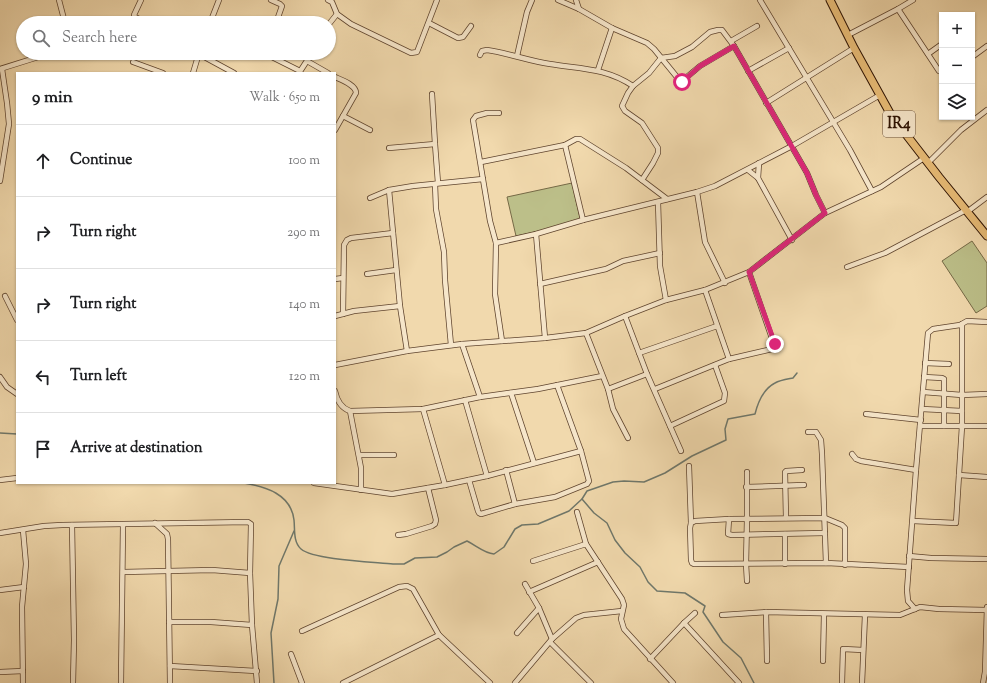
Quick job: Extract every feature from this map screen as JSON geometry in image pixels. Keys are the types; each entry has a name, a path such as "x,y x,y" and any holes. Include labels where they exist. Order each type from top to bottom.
{"main road":[{"name":"IR4","path":"830,0 854,48 891,115 987,236"}],"street":[{"path":"59,0 63,16"},
{"path":"134,16 141,0"},
{"path":"213,16 219,0"},
{"path":"271,0 282,6 278,16"},
{"path":"328,0 332,2 337,14 351,24 411,53 417,52 437,0"},
{"path":"531,6 532,0"},
{"path":"517,56 527,12 536,0"},
{"path":"558,0 579,9 612,28 647,43 681,82 700,66 734,46"},
{"path":"567,4 575,0 579,9"},
{"path":"760,0 850,150 872,191"},
{"path":"848,34 898,9 909,1"},
{"path":"898,9 939,71"},
{"path":"429,23 458,38 462,37 471,26"},
{"path":"730,41 757,26"},
{"path":"598,70 612,28"},
{"path":"642,180 653,163 658,153 658,148 642,123 623,109 623,104 633,86 649,73 661,58 675,56 692,47 710,32 722,30 734,46 792,146 809,177 825,213"},
{"path":"928,54 939,46"},
{"path":"975,55 987,46"},
{"path":"748,71 789,48"},
{"path":"766,102 854,48"},
{"path":"480,55 482,51 487,50 549,64 598,70 625,81 633,86"},
{"path":"0,182 9,124 1,69 29,60"},
{"path":"193,72 197,60"},
{"path":"211,60 232,72"},
{"path":"277,60 300,72 307,61 326,72"},
{"path":"133,62 160,72"},
{"path":"336,78 354,87 356,90 356,93 336,128"},
{"path":"432,94 437,183 436,209 444,252 451,345"},
{"path":"496,243 697,192 719,184 792,146 880,95"},
{"path":"336,365 407,351 451,345 586,334 625,316 666,300 725,283 749,272 825,213 872,191 926,161 961,130 987,110"},
{"path":"499,113 487,113 473,118 481,162 482,179 496,243 496,294 502,341"},
{"path":"343,116 370,130"},
{"path":"481,162 565,146 576,139 580,139 626,168 667,199"},
{"path":"389,148 435,144"},
{"path":"565,146 583,220"},
{"path":"758,178 759,163"},
{"path":"748,170 758,178 792,240"},
{"path":"370,198 389,190 437,183 482,179"},
{"path":"389,190 400,306 407,351"},
{"path":"697,192 705,242 725,283"},
{"path":"847,267 885,253 966,211 987,197"},
{"path":"658,202 660,266 666,300"},
{"path":"343,314 344,245 347,240 351,238 393,233"},
{"path":"536,234 545,338"},
{"path":"540,284 606,269 623,261 660,253"},
{"path":"366,274 396,270"},
{"path":"655,389 729,359 775,347 749,272"},
{"path":"336,279 343,278"},
{"path":"705,290 729,359"},
{"path":"5,296 16,318"},
{"path":"336,316 400,306"},
{"path":"625,316 647,374 655,389 681,451"},
{"path":"915,609 907,598 909,556 928,333 933,329 966,322 987,322"},
{"path":"913,521 956,523 962,426 962,324"},
{"path":"639,353 717,326"},
{"path":"586,334 608,388 613,409 628,438"},
{"path":"462,344 480,397"},
{"path":"925,363 949,364"},
{"path":"670,426 724,401 725,393 715,365"},
{"path":"608,388 647,374"},
{"path":"337,404 350,411 423,409 480,397 558,385 602,376"},
{"path":"0,377 7,387 16,393"},
{"path":"924,377 943,378 944,380 944,426"},
{"path":"469,480 479,513 515,504 555,497 587,484 589,481 581,451 558,385"},
{"path":"923,392 962,395 987,394"},
{"path":"511,393 534,463"},
{"path":"465,400 487,476"},
{"path":"423,409 445,485"},
{"path":"922,409 962,411"},
{"path":"350,411 361,468 361,490"},
{"path":"866,414 944,426 987,426"},
{"path":"808,432 816,432 821,440 826,563"},
{"path":"322,484 392,494 487,476 581,451"},
{"path":"852,454 856,459 861,461 916,470"},
{"path":"359,455 394,455"},
{"path":"689,466 690,528 692,563 694,564 826,563 909,567"},
{"path":"506,470 515,504"},
{"path":"786,518 785,471 802,470"},
{"path":"747,472 747,581"},
{"path":"959,475 987,477"},
{"path":"0,480 16,478"},
{"path":"746,487 804,485"},
{"path":"398,536 435,524 436,520 428,488"},
{"path":"577,512 586,544 622,599 624,605 621,619 624,629 673,683"},
{"path":"691,523 695,521 729,519 825,518 842,525 845,528 845,565"},
{"path":"729,519 728,534 825,533"},
{"path":"0,533 44,526 248,522 251,524 250,572 252,625 257,683"},
{"path":"155,523 167,534 168,539 170,683"},
{"path":"72,525 74,640 73,683"},
{"path":"121,683 123,525"},
{"path":"23,530 26,564 22,607 23,683"},
{"path":"785,534 785,564"},
{"path":"533,561 586,544"},
{"path":"909,556 987,559"},
{"path":"529,592 598,562"},
{"path":"123,572 212,570 250,572"},
{"path":"525,584 538,608 551,640 591,683"},
{"path":"302,631 399,586 407,586 413,589 439,634 490,683"},
{"path":"0,590 24,587"},
{"path":"722,615 766,612 900,615 920,607 939,609 987,609 985,672 983,683"},
{"path":"517,634 538,608"},
{"path":"516,683 551,640 576,618 584,615 622,611"},
{"path":"766,612 767,661"},
{"path":"650,659 684,622 695,613"},
{"path":"823,661 824,614"},
{"path":"862,683 865,615"},
{"path":"169,622 211,622 252,625"},
{"path":"684,622 739,683"},
{"path":"343,683 439,634"},
{"path":"842,683 842,651 846,648 863,650"},
{"path":"291,654 302,683"},
{"path":"170,666 257,671"},
{"path":"0,672 23,671"}],"green space":[{"path":"572,183 581,222 516,236 507,197"},
{"path":"972,241 987,263 987,306 976,313 942,261"}],"waterway":[{"path":"248,484 269,490 283,498 292,511 298,546 308,553 318,556 404,564 415,558 437,557 467,541 484,551 494,554 504,547 515,529 522,525 538,524 569,511 582,499 587,491 613,482 644,482 665,473 692,456 726,440 725,429 728,419 755,414 759,400 767,389 777,382 793,378 797,373"},
{"path":"0,433 16,434"},
{"path":"582,499 594,513 607,523 615,540 625,553 640,567 648,582 657,591 685,593 705,606 703,612 723,642 741,658 754,683"},
{"path":"274,683 271,633 278,599 279,566 294,531"}],"route":[{"path":"682,82 700,66 734,46 807,173 813,190 825,213 749,272 775,344"}]}
